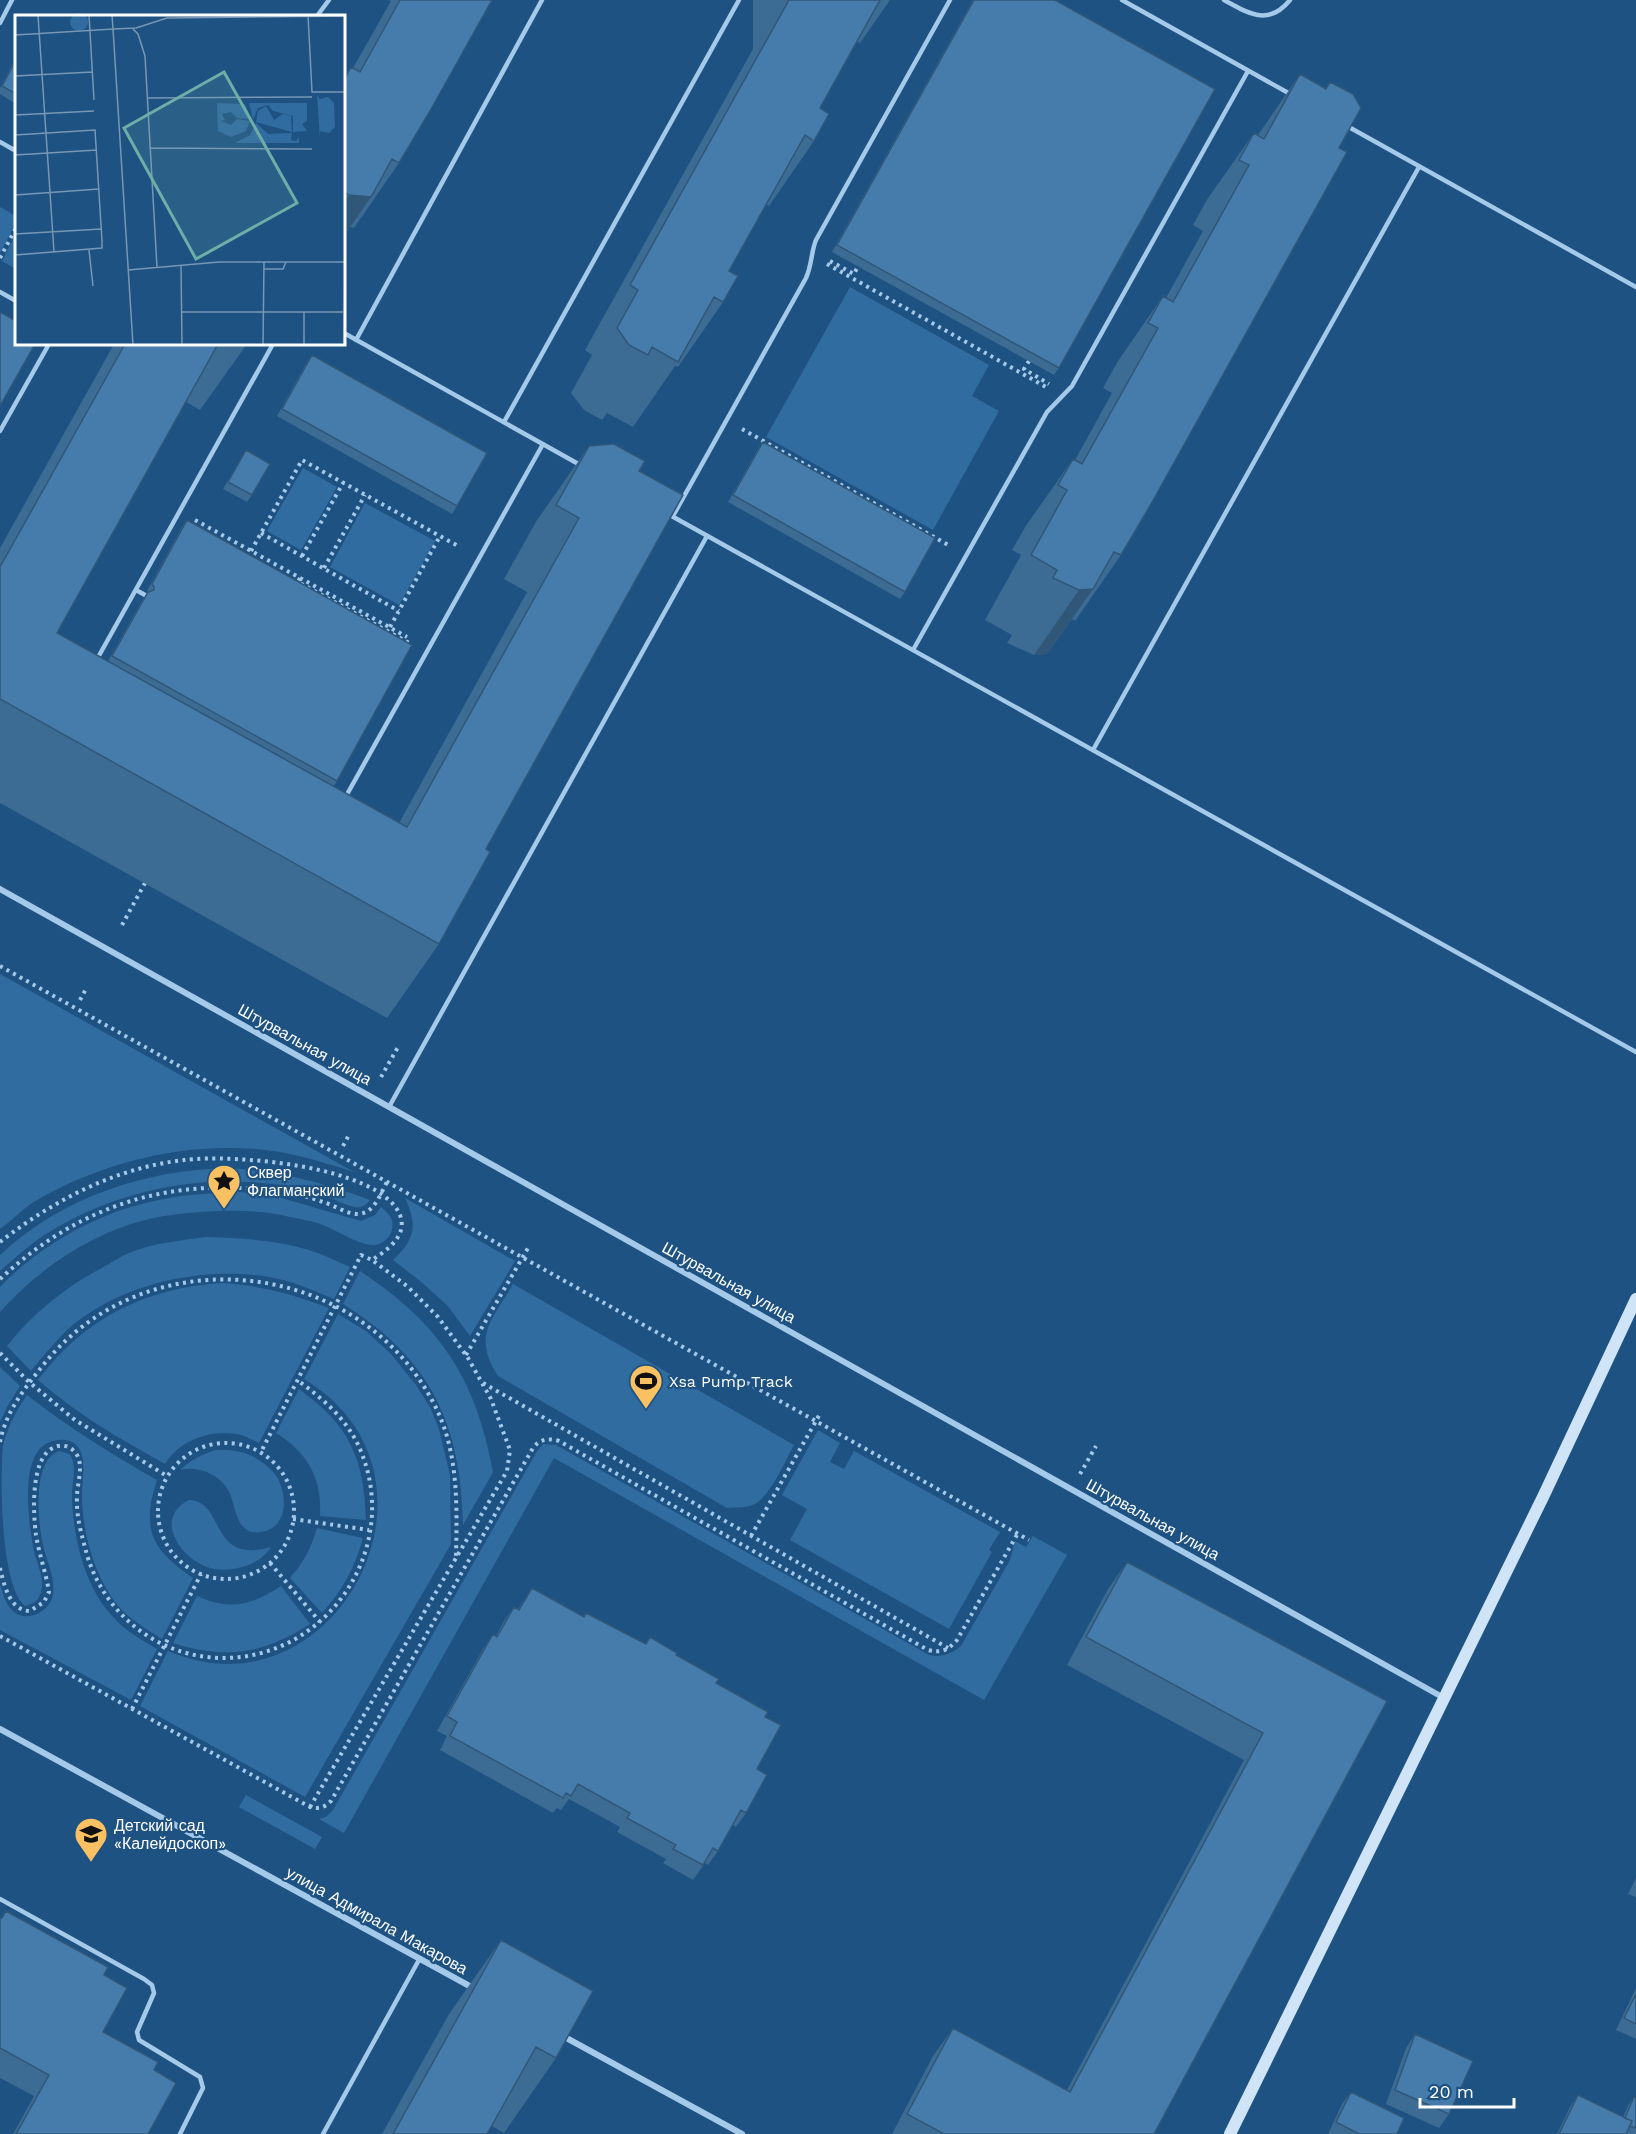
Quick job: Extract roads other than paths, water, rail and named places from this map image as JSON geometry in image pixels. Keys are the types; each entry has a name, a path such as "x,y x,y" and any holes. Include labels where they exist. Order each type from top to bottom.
{"street":[{"name":"Штурвальная улица","path":"0,889 1444,1698"},
{"path":"1230,2134 1543,1497 1636,1299"},
{"name":"улица Адмирала Макарова","path":"0,1729 482,1992"},
{"path":"555,2032 742,2134"}],"lane":[{"path":"0,23 12,0"},
{"path":"318,15 329,0"},
{"path":"356,340 542,0"},
{"path":"504,422 739,0"},
{"path":"673,516 806,278 816,240 950,0"},
{"path":"1122,0 1299,99"},
{"path":"1224,0 1253,16 1268,15 1284,8 1290,0"},
{"path":"913,650 1047,412 1052,404 1072,386 1248,71"},
{"path":"1339,122 1636,287"},
{"path":"0,142 15,150"},
{"path":"1094,750 1419,167"},
{"path":"0,302 2,293"},
{"path":"345,334 593,472"},
{"path":"0,431 48,345"},
{"path":"92,669 272,345"},
{"path":"341,805 543,444"},
{"path":"663,511 1636,1052"},
{"path":"389,1107 707,536"},
{"path":"136,590 145,595"},
{"path":"0,1899 152,1985 154,1993 139,2024 137,2032 139,2040 200,2077 203,2088 180,2134"},
{"path":"323,2134 420,1958"}],"place":[{"name":"Сквер Флагманский","path":"224,1210"},
{"name":"Xsa Pump Track","path":"646,1410"},
{"name":"Детский сад «Калейдоскоп»","path":"91,1863"}]}
